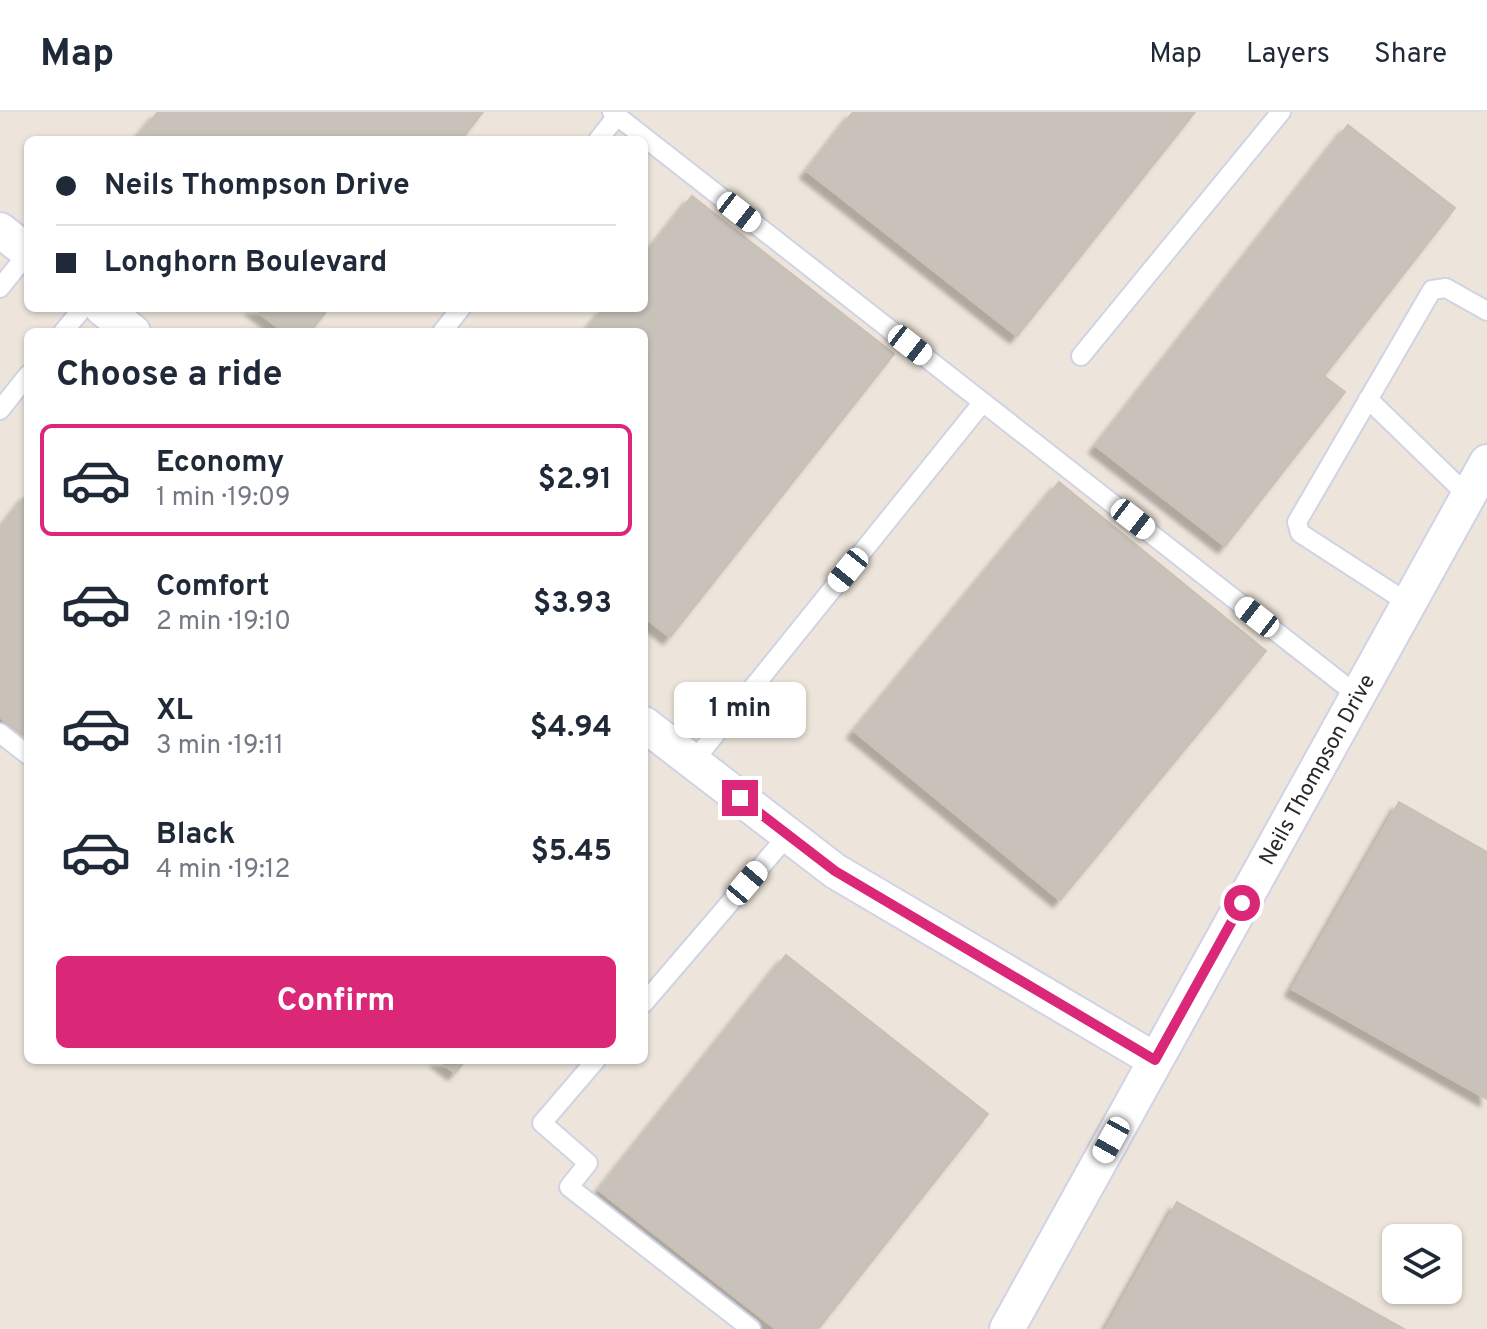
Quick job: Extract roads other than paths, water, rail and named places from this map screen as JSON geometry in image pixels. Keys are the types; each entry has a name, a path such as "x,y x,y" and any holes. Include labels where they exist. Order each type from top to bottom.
{"street":[{"path":"0,230 24,249"},
{"path":"107,312 128,328"},
{"name":"Neils Thompson Drive","path":"1007,1329 1487,462"},
{"path":"648,727 835,871 1155,1060"}],"lane":[{"path":"1081,356 1281,112"},
{"path":"601,136 615,114 643,136"},
{"path":"648,140 1357,695"},
{"path":"0,288 24,257"},
{"path":"1408,603 1297,529 1297,522 1432,290 1446,288 1487,311"},
{"path":"66,328 80,312"},
{"path":"445,328 458,312"},
{"path":"0,410 24,380"},
{"path":"1368,399 1468,496"},
{"path":"693,762 983,402"},
{"path":"0,733 24,752"},
{"path":"648,998 788,835"},
{"path":"593,1064 542,1123 588,1163 569,1187 751,1329"}]}
